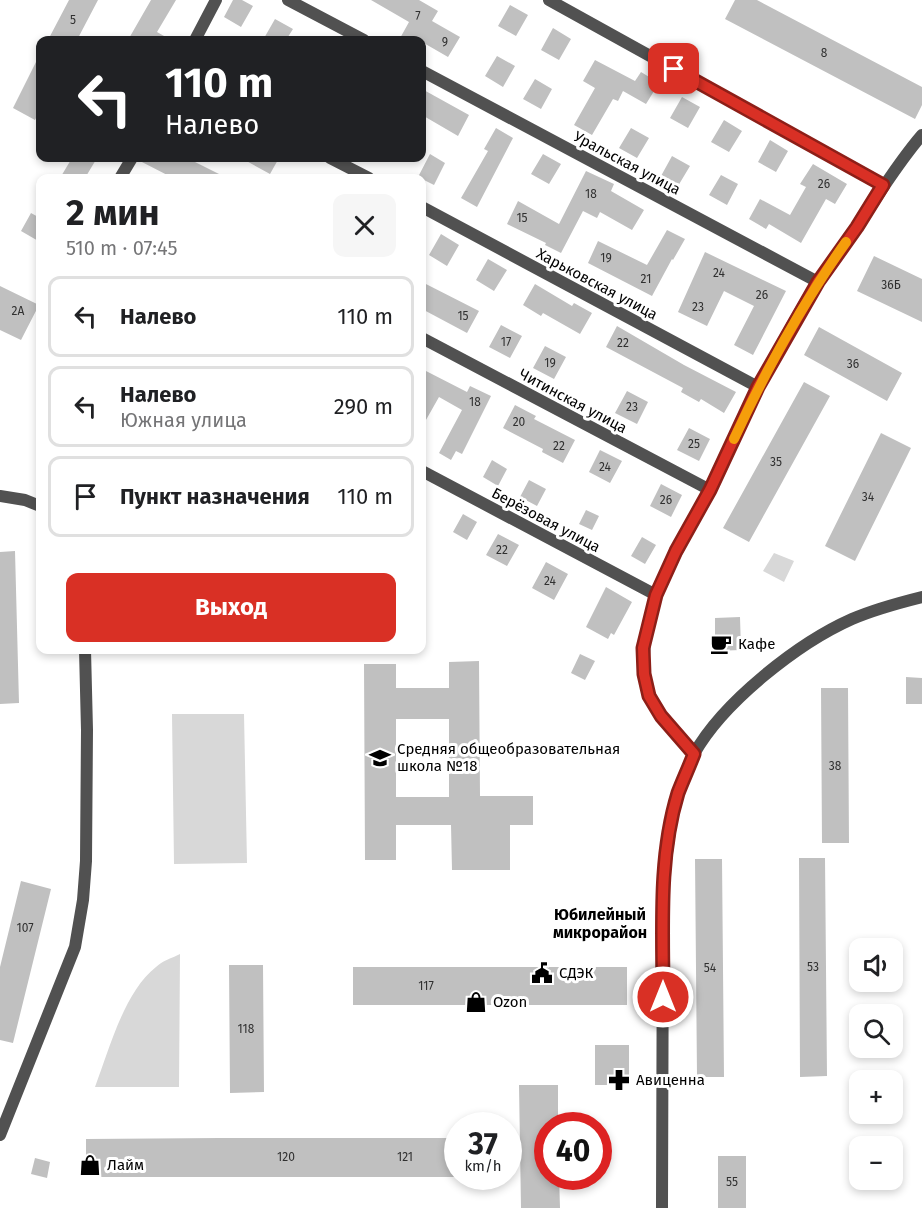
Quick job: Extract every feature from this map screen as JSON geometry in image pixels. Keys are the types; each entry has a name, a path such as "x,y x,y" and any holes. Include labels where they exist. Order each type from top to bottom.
{"street":[{"path":"197,36 216,0"},
{"path":"288,0 356,36"},
{"path":"549,0 883,185"},
{"name":"Уральская улица","path":"426,73 818,282"},
{"path":"694,754 661,716 649,696 644,674 643,648 656,595 676,551 710,490 758,387 818,282 902,158 922,135"},
{"path":"338,162 361,174"},
{"name":"Харьковская улица","path":"426,209 758,387"},
{"name":"Читинская улица","path":"426,340 710,490"},
{"name":"Берёзовая улица","path":"426,473 656,595"},
{"path":"0,496 36,504"},
{"path":"662,1208 663,887 668,836 679,792 694,754 720,719 757,682 805,645 851,619 886,605 922,597"},
{"path":"0,1135 75,947 83,900 86,861 85,654"}],"shaded area":[{"path":"774,553 794,561 784,582 763,571"},
{"path":"172,714 244,714 247,863 174,864"},
{"path":"180,954 179,1087 95,1087 119,1022 135,991 158,965"}],"building":[{"path":"69,0 98,0 79,36 50,36"},
{"path":"151,0 176,0 157,32 164,36 130,36"},
{"path":"233,0 242,0 253,6 241,27 224,17"},
{"path":"371,0 419,0 438,11 432,21 460,37 448,57 426,44 426,36 401,36 409,22"},
{"path":"735,0 757,0 922,87 922,105 915,119 725,19"},
{"path":"510,5 528,15 516,36 498,26"},
{"path":"275,19 293,29 289,36 265,36"},
{"path":"553,28 571,39 559,60 541,50"},
{"path":"497,56 515,66 503,87 485,76"},
{"path":"595,60 635,81 641,72 659,83 646,104 623,91 618,101 613,99 592,135 574,125 595,88 583,81"},
{"path":"36,62 35,120 13,108"},
{"path":"535,79 552,89 541,109 523,99"},
{"path":"426,91 469,115 458,136 426,117"},
{"path":"682,97 700,107 688,128 670,118"},
{"path":"724,120 742,131 729,152 711,142"},
{"path":"496,128 513,138 477,207 461,198 488,151 484,149"},
{"path":"631,128 649,138 637,158 619,148"},
{"path":"770,140 788,151 776,172 758,162"},
{"path":"430,154 445,163 434,185 426,181 426,174 420,174"},
{"path":"543,154 561,164 549,184 531,174"},
{"path":"672,156 690,166 678,186 661,176"},
{"path":"70,162 95,162 87,174 62,174"},
{"path":"142,162 195,162 219,174 165,174"},
{"path":"248,162 277,162 270,174"},
{"path":"813,164 847,184 835,204 826,199 801,243 769,224 766,229 749,219 760,199 790,215 806,187 800,184"},
{"path":"586,171 614,184 611,191 644,210 632,230 600,212 597,218 583,211 561,253 507,224 518,201 559,224"},
{"path":"721,175 738,184 727,205 709,195"},
{"path":"31,213 36,216 36,240 21,231"},
{"path":"667,230 685,239 652,296 588,263 598,241 647,265"},
{"path":"441,234 459,245 447,266 429,255"},
{"path":"705,252 786,291 753,355 734,345 754,306 724,291 707,326 678,312"},
{"path":"874,256 922,279 922,322 857,291"},
{"path":"488,259 507,270 494,291 476,280"},
{"path":"426,284 479,311 467,333 426,311"},
{"path":"535,284 572,306 574,303 592,313 580,334 543,313 541,316 523,305"},
{"path":"0,286 36,304 36,311 21,340 0,330"},
{"path":"501,325 522,336 510,358 489,347"},
{"path":"617,326 736,392 724,413 701,399 699,402 681,392 683,388 606,347"},
{"path":"819,327 902,373 887,401 804,355"},
{"path":"545,346 566,357 554,379 533,368"},
{"path":"426,371 467,392 470,386 491,396 462,454 456,451 451,460 439,453 462,410 439,397 426,420"},
{"path":"804,382 830,396 749,542 723,528"},
{"path":"627,391 648,402 637,424 615,413"},
{"path":"515,405 536,416 534,419 575,440 563,463 542,452 543,449 503,428"},
{"path":"689,428 710,439 699,461 677,450"},
{"path":"881,433 911,448 855,561 825,546"},
{"path":"600,450 622,461 610,483 589,472"},
{"path":"492,460 507,469 498,486 483,477"},
{"path":"529,480 546,489 537,506 520,497"},
{"path":"661,484 682,495 671,517 650,506"},
{"path":"586,510 599,516 592,530 579,524"},
{"path":"463,514 477,522 467,540 453,532"},
{"path":"498,534 519,545 507,566 486,555"},
{"path":"642,537 656,545 645,564 631,556"},
{"path":"15,551 19,703 0,704 0,552"},
{"path":"546,562 568,574 554,600 532,588"},
{"path":"606,587 632,602 614,635 611,633 608,639 586,627"},
{"path":"740,617 741,650 715,651 715,618"},
{"path":"580,654 595,661 585,680 571,673"},
{"name":"Средняя общеобразовательная школа №18","path":"479,661 480,796 533,796 533,825 510,825 510,870 452,870 451,825 396,825 396,860 365,860 364,664 396,664 396,688 449,688 449,662","holes":["396,719 449,719 449,797 396,797"]},
{"path":"906,677 922,678 922,704 906,704"},
{"path":"821,688 848,688 849,843 822,843"},
{"path":"799,858 825,858 827,1076 800,1077"},
{"path":"695,859 722,859 724,1077 697,1077"},
{"path":"21,881 51,889 13,1043 0,1040 0,967"},
{"path":"229,965 263,965 264,1092 230,1093"},
{"path":"353,967 627,967 627,1005 353,1005"},
{"path":"595,1045 629,1045 629,1085 595,1085"},
{"path":"519,1085 558,1085 558,1112 534,1112 534,1190 559,1190 560,1208 521,1208 522,1112 519,1112"},
{"path":"444,1138 444,1177 86,1177 86,1139"},
{"path":"718,1156 746,1156 746,1208 718,1208"},
{"path":"35,1158 50,1162 47,1178 31,1174"}],"slow traffic":[{"path":"734,439 758,387 818,282 846,242"}],"place":[{"name":"Кафе","path":"721,644"},
{"name":"Средняя общеобразовательная школа №18","path":"380,758"},
{"name":"СДЭК","path":"542,973"},
{"name":"Ozon","path":"476,1002"},
{"name":"Авиценна","path":"619,1080"},
{"name":"Лайм","path":"90,1165"}],"district":[{"name":"Юбилейный микрорайон","path":"600,923"}],"route":[{"path":"663,997 663,887 668,836 679,792 694,754 661,716 649,696 644,674 643,648 656,595 676,551 710,490 758,387 818,282 883,185 674,69"}]}
